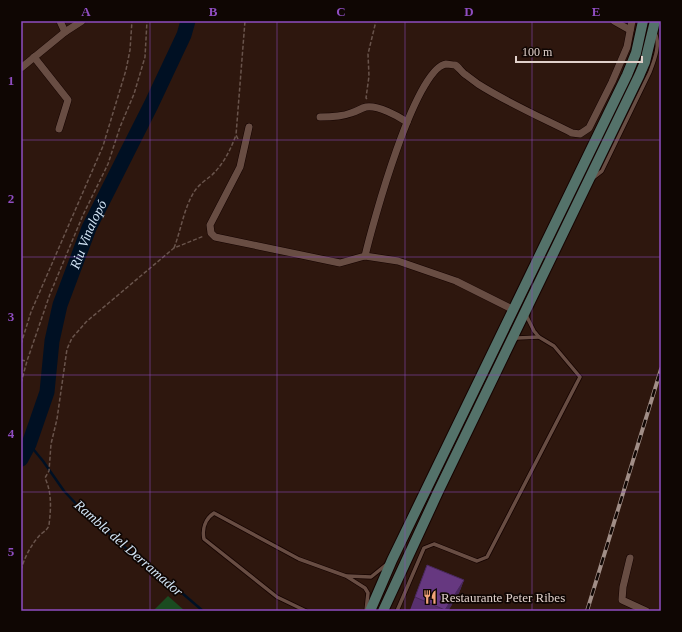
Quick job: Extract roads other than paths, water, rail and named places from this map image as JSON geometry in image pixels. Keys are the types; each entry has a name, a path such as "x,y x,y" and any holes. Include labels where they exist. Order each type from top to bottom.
{"street":[{"path":"60,21 65,32"},
{"path":"21,68 65,32 82,21"},
{"path":"614,21 630,30"},
{"path":"365,256 390,172 407,122 422,88 436,69 445,64 455,66 506,101 572,133 580,134 589,128 612,82 627,47 632,21"},
{"path":"370,611 392,560 627,75 636,53 643,21"},
{"path":"383,611 525,312 640,76 654,25"},
{"path":"34,57 68,100 59,129"},
{"path":"320,118 339,116 366,107 399,116 407,122"},
{"path":"249,127 240,167 210,225 211,233 215,237 340,263 365,256 398,261 456,281 514,310"},
{"path":"630,558 622,588 622,600 646,611"}],"lane":[{"path":"397,611 424,548 434,544 477,561 487,557 580,377 554,346 539,337 527,320 525,312"},
{"path":"511,342 518,338 539,337"},
{"path":"306,611 277,597 204,539 203,532 208,517 214,513 299,559 346,576 365,588 368,592 366,611"},
{"path":"346,576 371,577 392,560"}],"waterway":[{"name":"Riu Vinalopó","path":"21,459 29,444 47,392 52,341 60,305 89,228 151,105 184,35 188,21"},
{"name":"Rambla del Derramador","path":"29,444 64,491 80,508 144,564 175,587 203,611"}],"railway":[{"path":"587,611 661,369"}],"place":[{"name":"Restaurante Peter Ribes","path":"430,597"}]}
